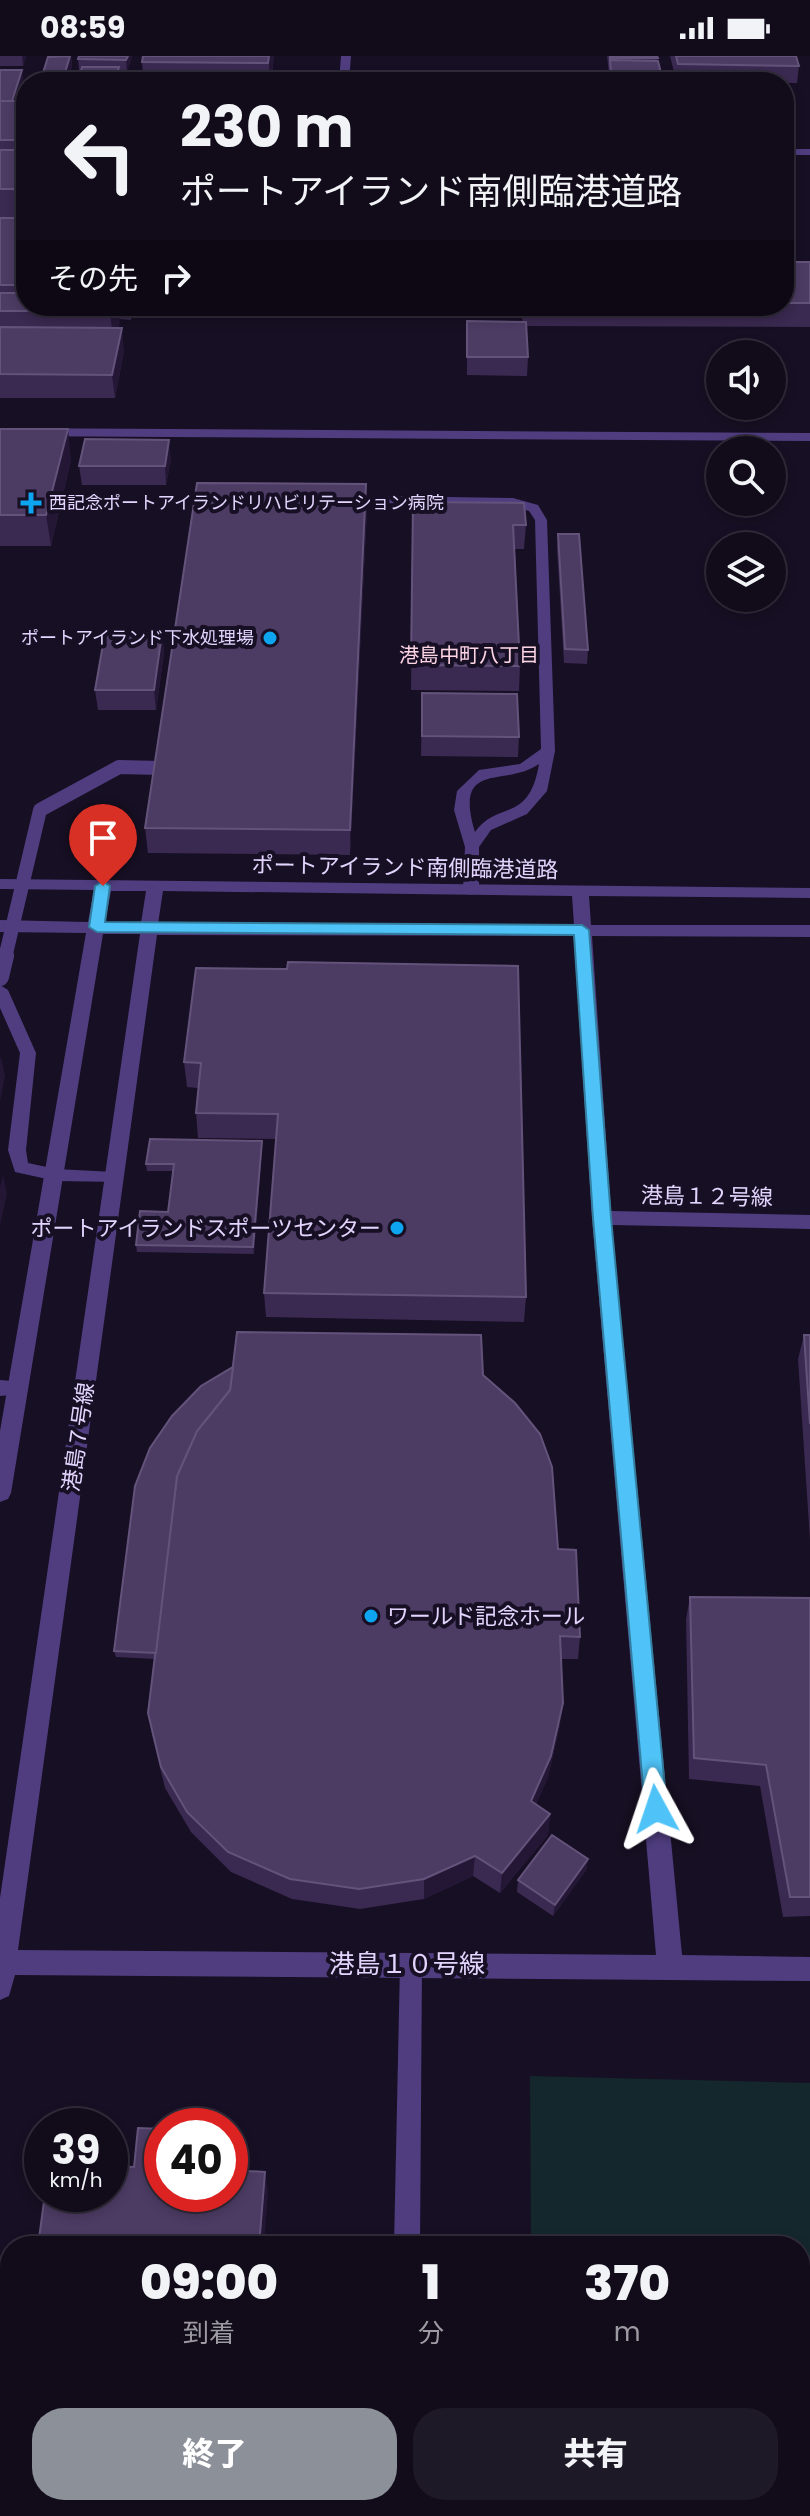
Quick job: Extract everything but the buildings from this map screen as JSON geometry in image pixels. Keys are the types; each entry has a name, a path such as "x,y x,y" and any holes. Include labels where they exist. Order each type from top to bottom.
{"street":[{"path":"0,432 810,437"},
{"name":"ポートアイランド南側臨港道路","path":"0,884 810,893"},
{"path":"0,1493 8,1388 56,1175 103,886"},
{"name":"港島７号線","path":"1,1970 155,886"},
{"path":"580,891 602,1218 670,1967"},
{"path":"0,926 810,931"},
{"name":"港島１２号線","path":"602,1218 810,1222"},
{"name":"港島１０号線","path":"1,1970 411,1964 810,1969"}],"lane":[{"path":"386,500 513,502 534,508 541,520 548,751 542,788 522,811 486,827 472,847"},
{"path":"471,890 472,847 461,810 464,791 484,773 524,768 548,751"},
{"path":"0,977 40,810 119,767 160,768"},
{"path":"0,990 28,1053 17,1150 21,1168 56,1175 114,1178"},
{"path":"407,2236 411,1964"}],"green space":[{"path":"530,2076 810,2083 810,2236 531,2236"}],"place":[{"name":"西記念ポートアイランドリハビリテーション病院","path":"31,503"},
{"name":"ポートアイランド下水処理場","path":"270,638"},
{"name":"ポートアイランドスポーツセンター","path":"397,1228"},
{"name":"ワールド記念ホール","path":"371,1616"}],"district":[{"name":"港島中町八丁目","path":"469,655"}],"route":[{"path":"103,886 97,927 582,930 602,1218 656,1809"}]}
